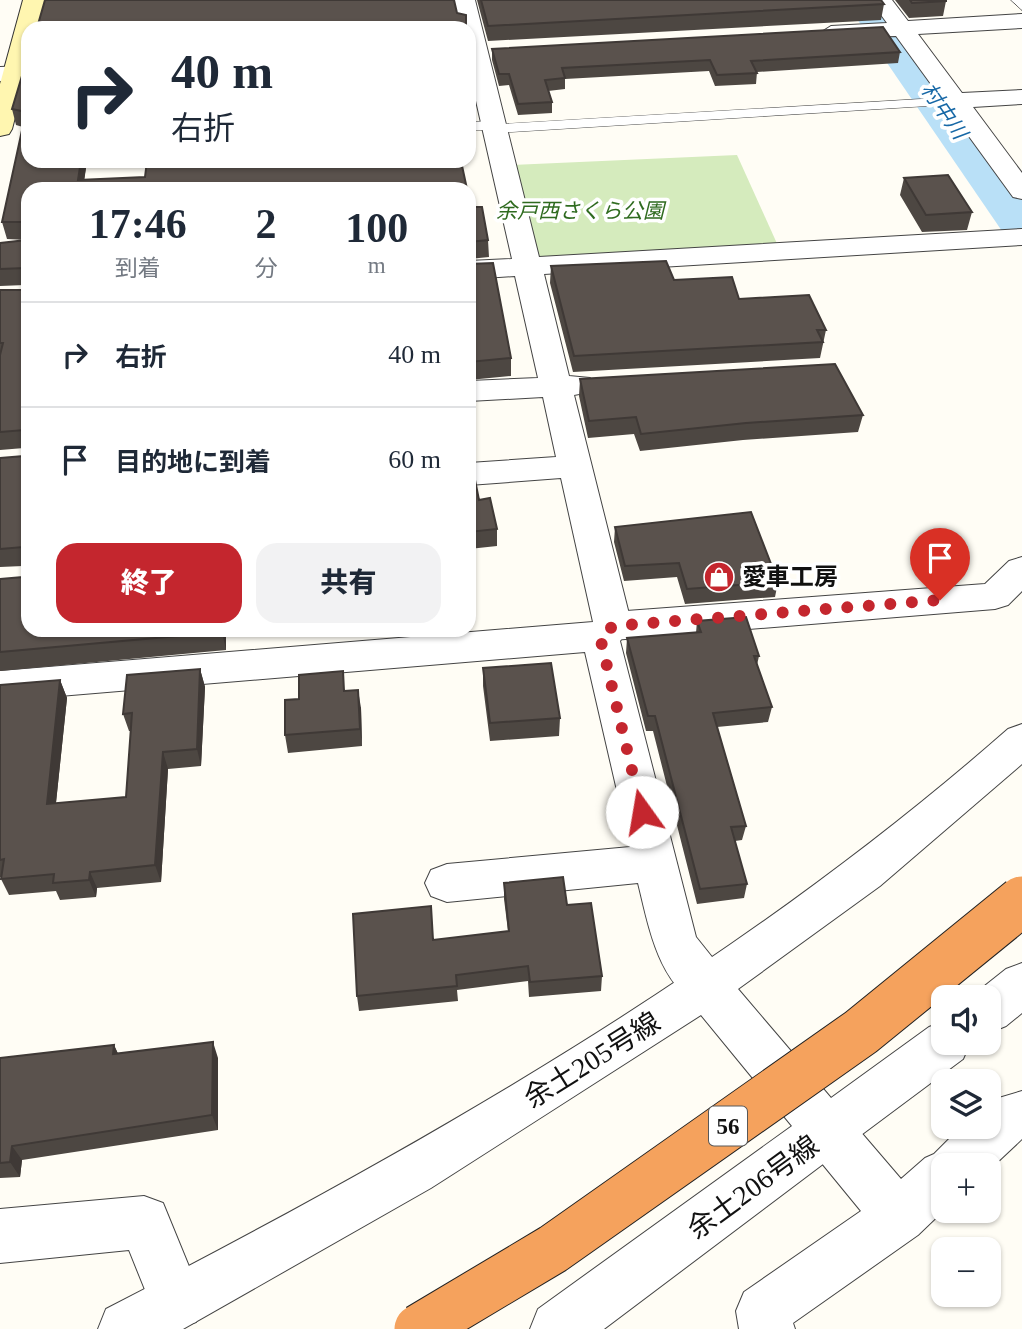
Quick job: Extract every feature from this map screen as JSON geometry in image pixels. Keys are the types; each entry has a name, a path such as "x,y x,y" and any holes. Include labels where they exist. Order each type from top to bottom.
{"highway":[{"name":"56","path":"419,1329 553,1249 861,1032 1022,901"}],"main road":[{"path":"29,21 34,0"},
{"path":"0,129 21,50"}],"street":[{"path":"464,0 472,21"},
{"path":"881,0 892,30 1022,191"},
{"path":"807,34 1022,21"},
{"path":"476,32 483,51 486,127 525,267 574,466 654,863 674,938 684,959 899,1216"},
{"path":"952,101 1022,97"},
{"path":"476,270 1020,237"},
{"path":"476,391 610,383"},
{"path":"476,473 574,466"},
{"path":"0,686 995,596 1022,570"},
{"name":"余土205号線","path":"126,1329 466,1140 707,987 862,873 1022,740"},
{"path":"447,883 654,863"},
{"path":"1001,1001 1022,984"},
{"name":"余土206号線","path":"558,1329 829,1133 931,1055"},
{"path":"970,1153 1010,1117 1022,1115"},
{"path":"767,1329 763,1311 899,1216 931,1187"},
{"path":"0,1236 144,1222 177,1303"}],"lane":[{"path":"1017,0 1022,6"},
{"path":"486,127 952,101"}],"green space":[{"name":"余戸西さくら公園","path":"737,155 779,248 553,262 533,253 512,165"}],"building":[{"path":"45,0 454,0 457,13 466,15 466,21 39,21"},
{"path":"481,0 881,0 884,4 488,26"},
{"path":"910,0 946,0 946,1 912,3"},
{"path":"883,27 900,52 751,61 757,73 717,75 710,60 562,68 565,78 545,80 552,102 518,104 509,74 499,74 492,49"},
{"path":"21,79 21,111 12,109"},
{"path":"21,135 21,168 80,168 78,180 145,177 146,168 462,168 466,182 21,182 21,222 2,222"},
{"path":"948,175 972,212 926,215 904,178"},
{"path":"476,207 482,207 488,240 476,241"},
{"path":"21,241 21,268 0,269 0,243"},
{"path":"666,261 674,280 732,277 739,299 809,295 826,330 817,330 823,342 574,356 551,266"},
{"path":"493,263 511,358 476,361 476,264"},
{"path":"0,290 21,290 21,430 0,432 0,355 3,343 0,343"},
{"path":"835,364 863,415 641,434 636,417 589,421 580,379"},
{"path":"21,456 21,547 0,549 0,458"},
{"path":"476,485 479,500 490,498 497,529 476,531"},
{"path":"751,512 778,582 687,589 679,563 625,566 615,527"},
{"path":"21,577 21,637 166,637 0,652 0,579"},
{"path":"746,617 759,656 754,656 772,707 713,713 746,826 731,827 747,884 700,889 655,716 648,716 627,638 701,632 697,621"},
{"path":"551,663 560,718 490,723 483,668"},
{"path":"200,669 197,749 163,752 155,865 90,872 89,880 53,883 54,874 1,879 4,859 0,860 0,685 60,680 47,804 126,797 132,713 123,714 127,675"},
{"path":"343,671 344,691 358,690 360,729 285,735 285,700 299,699 299,675"},
{"path":"563,877 567,905 591,903 602,976 530,982 528,966 456,975 457,986 357,996 353,914 431,906 433,940 509,931 504,883"},
{"path":"213,1042 212,1115 12,1146 10,1162 0,1163 0,1058 114,1045 113,1054"}],"waterway":[{"name":"村中川","path":"865,0 1022,223"}],"place":[{"name":"愛車工房","path":"719,577"}],"route":[{"path":"642,812 600,637 613,626 940,600"}]}
